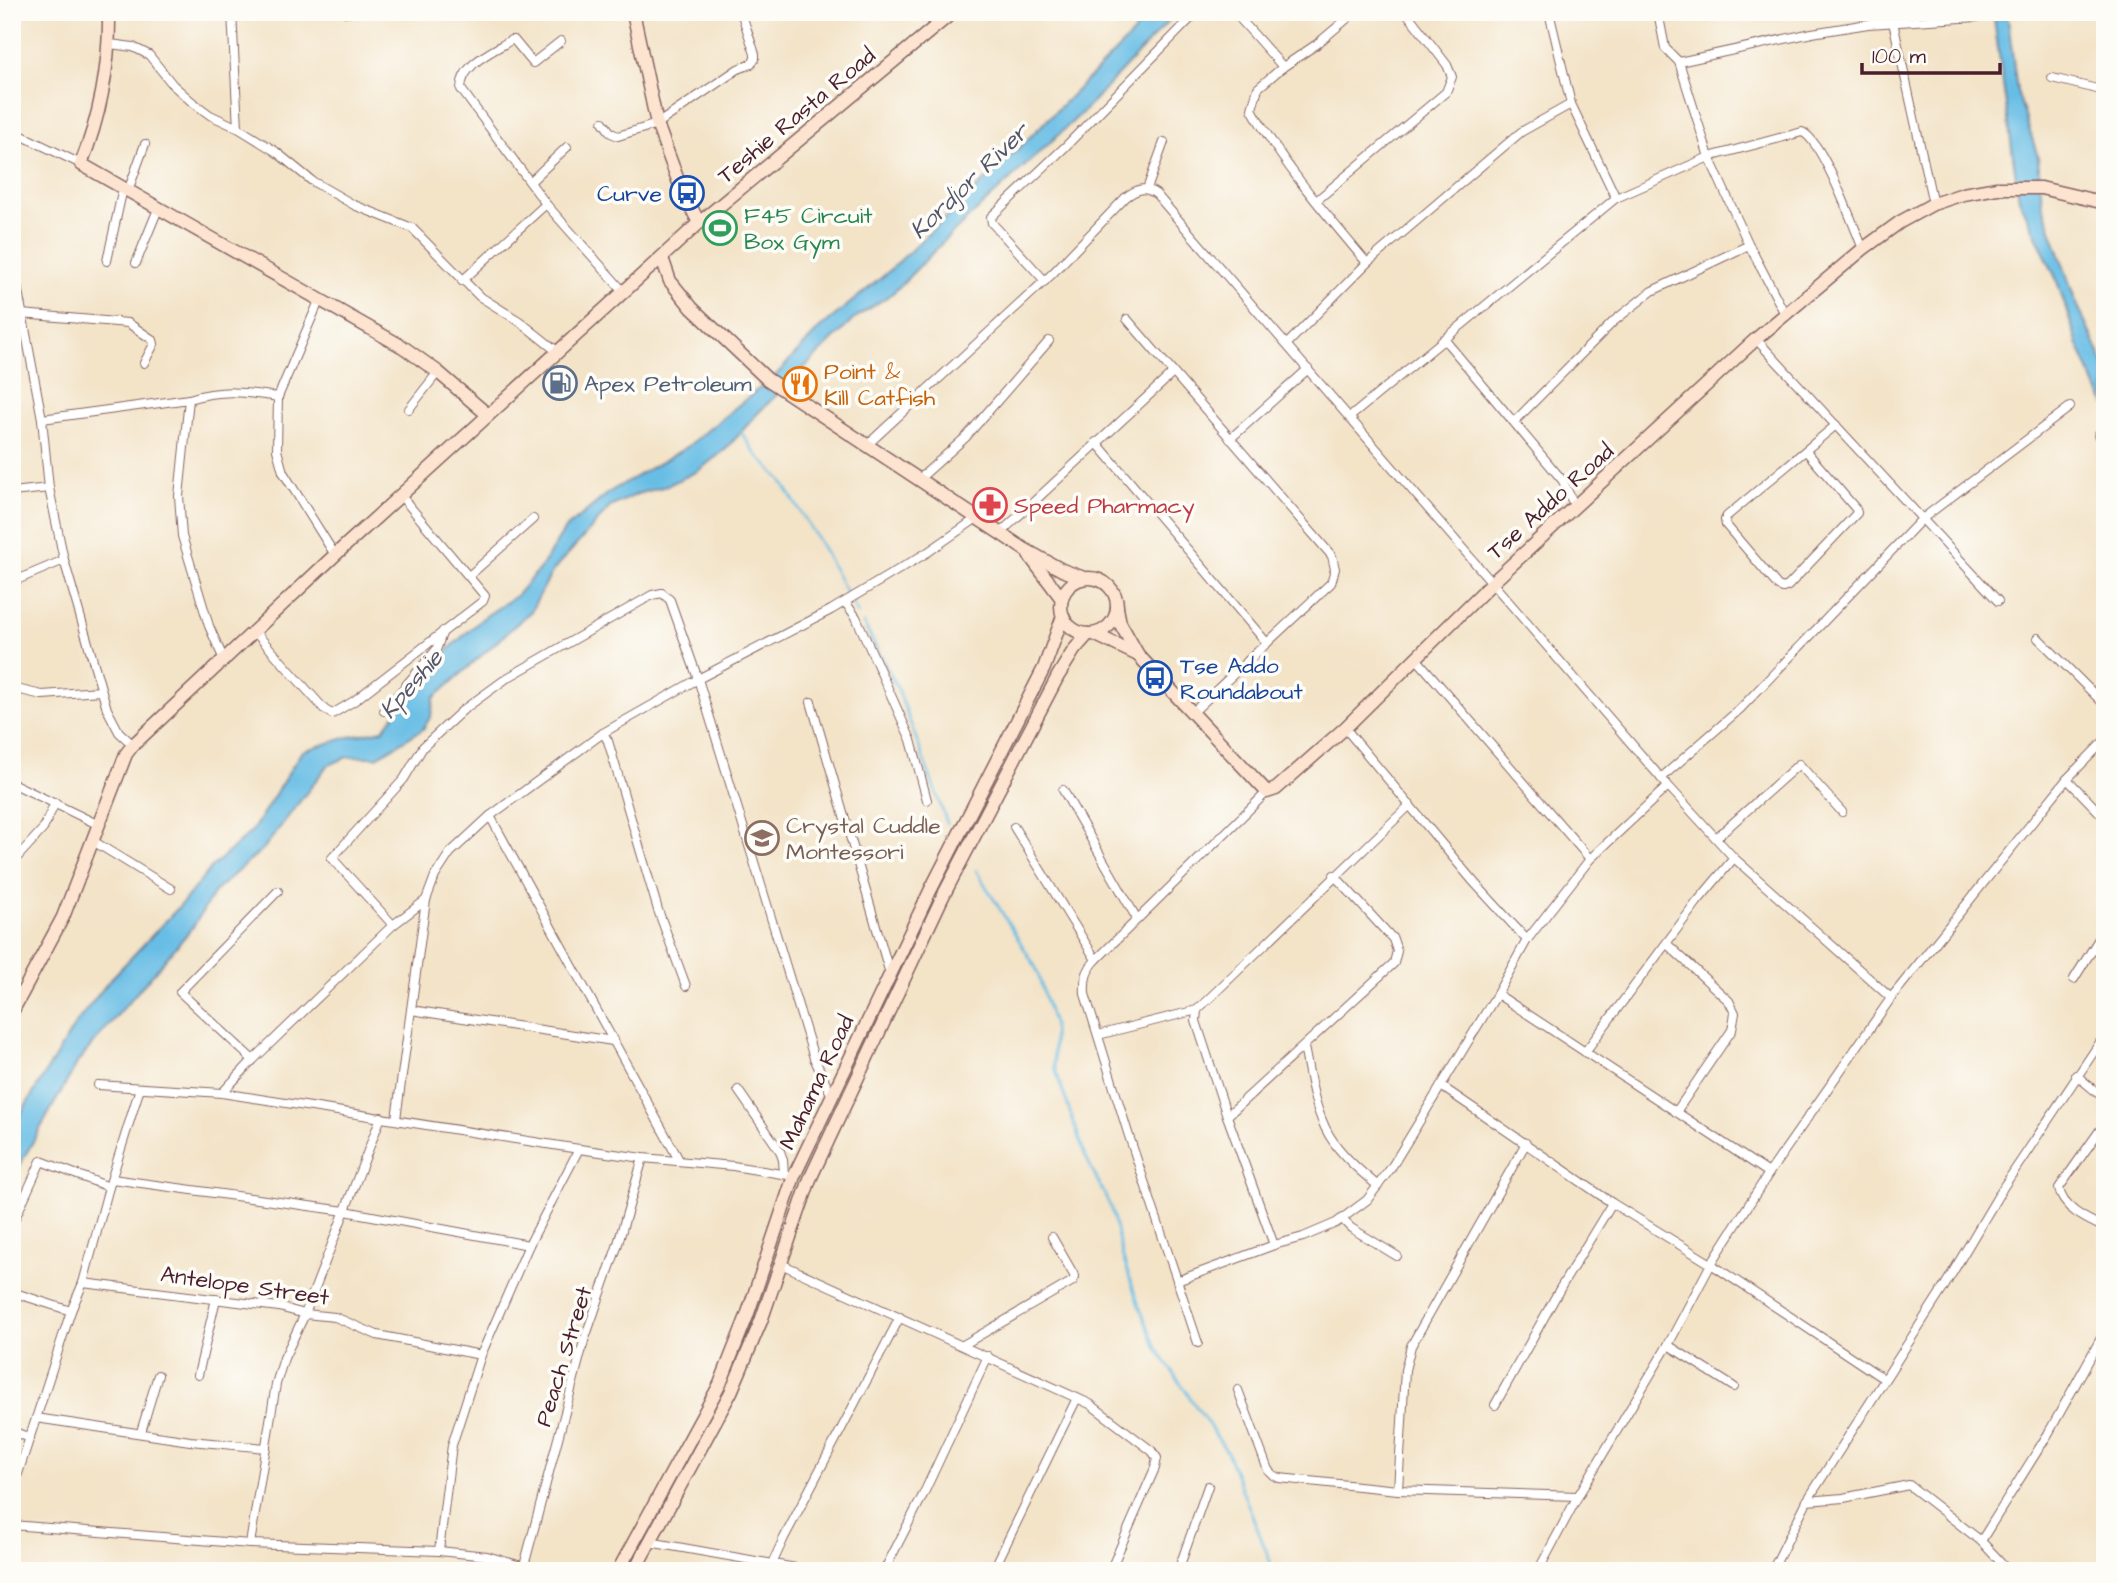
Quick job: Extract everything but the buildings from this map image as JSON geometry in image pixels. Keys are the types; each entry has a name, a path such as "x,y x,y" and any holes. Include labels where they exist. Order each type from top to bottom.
{"street":[{"path":"80,164 103,95 110,44 109,12"},
{"path":"232,12 238,128"},
{"path":"345,12 352,12"},
{"path":"633,12 657,124 679,183 699,223"},
{"path":"603,122 611,133 618,136 657,124 755,59 741,12"},
{"name":"Teshie Rasta Road","path":"133,744 335,555 699,223 953,12"},
{"path":"1045,281 992,223 991,217 1065,147 1197,12"},
{"path":"1234,12 1283,67"},
{"path":"1355,12 1258,88 1252,108 1268,138 1315,201 1367,263"},
{"path":"1315,201 1446,92 1451,77 1447,65 1406,12"},
{"path":"1549,12 1571,104 1616,198"},
{"path":"1658,12 1665,48 1679,62 1709,157 1749,245 1786,316"},
{"path":"1679,62 1812,33 1893,22 1977,17"},
{"path":"1893,22 1933,204"},
{"path":"561,41 533,63 514,40 511,40 466,70 461,80 461,89 546,204 623,291"},
{"path":"110,44 133,47 149,55 191,102 275,151 312,181 354,205 412,228 479,296 519,321 558,352"},
{"path":"2052,78 2105,91"},
{"path":"1287,344 1367,263 1521,132 1571,104"},
{"path":"12,131 80,164 403,347 438,372 488,415"},
{"path":"1350,417 1616,198 1709,157 1802,132 1808,134 1825,160 1863,250"},
{"path":"1147,188 1164,142"},
{"path":"107,261 125,190 145,144"},
{"path":"530,182 567,147"},
{"name":"Tse Addo Road","path":"1267,792 1276,789 1345,728 1493,582 1756,339 1900,222 1933,204 1963,194 2016,187 2041,188 2105,203"},
{"path":"866,446 1045,281 1126,197 1137,189 1147,188 1156,194 1661,778 1734,858 1891,998"},
{"path":"462,281 546,204"},
{"path":"136,263 158,209"},
{"path":"1514,422 1614,321 1652,291 1749,245"},
{"path":"662,258 670,281 678,291 740,355 795,400 1024,549 1062,570 1104,582 1111,589 1120,623 1138,655 1267,792 1096,960 1087,970 1084,980 1085,994 1198,1343"},
{"path":"12,1012 63,917 126,754 133,744 113,723 101,691 64,560 49,488 42,419 13,263"},
{"path":"319,301 278,397 277,450 283,472 335,555"},
{"path":"21,314 128,323 153,340 144,363"},
{"path":"1127,319 1332,556 1335,569 1331,583 1192,713"},
{"path":"1444,339 1563,481 1575,506"},
{"path":"1756,339 1998,601"},
{"path":"918,480 966,437 1049,341"},
{"path":"1230,439 1308,369"},
{"path":"409,409 438,372"},
{"path":"1000,533 1173,373"},
{"path":"42,419 189,399 210,393 236,391 278,397"},
{"path":"189,399 179,496 182,536 209,626 224,660"},
{"path":"1661,778 1740,709 1922,519 2070,407"},
{"path":"1806,450 1857,513 1788,586 1783,588 1778,586 1725,520 1806,450 1836,425"},
{"path":"2098,435 2105,447"},
{"path":"1096,442 1267,643"},
{"path":"12,492 49,488"},
{"path":"255,632 332,714 354,701 483,601 485,596 470,575 460,568 401,496"},
{"path":"396,1119 426,900 435,876 450,853 490,816 603,733 863,591 928,552 977,518"},
{"path":"470,575 533,519"},
{"path":"1024,549 1062,599"},
{"path":"12,582 64,560"},
{"path":"1084,578 1066,589 1062,599 1063,616 1069,625 1077,632 1091,634 1138,655"},
{"path":"393,925 332,858 404,779 423,747 463,710 507,678 652,595 662,593 670,600 698,679 814,1058 832,1096"},
{"path":"845,601 856,617 911,740 927,800"},
{"path":"1091,634 1110,625 1117,608"},
{"name":"Mahama Road","path":"618,1571 720,1384 747,1317 789,1175 832,1096 890,974 1044,668 1063,616"},
{"path":"384,711 436,650 443,631"},
{"name":"Mahama Road","path":"634,1571 731,1392 746,1359 810,1179 942,898 1058,676 1074,650 1091,634"},
{"path":"2038,638 2105,705"},
{"path":"1415,657 1590,859"},
{"path":"12,688 42,695 101,691"},
{"path":"811,702 890,974"},
{"path":"1345,728 1472,880 1527,940"},
{"path":"603,733 608,741 658,910 686,986"},
{"path":"1538,1571 1578,1496 1668,1345 1711,1264 1769,1173 1891,998 2067,779 2105,740"},
{"path":"1716,838 1799,764 1842,812"},
{"path":"2067,779 2105,818"},
{"path":"12,783 99,825"},
{"path":"1177,1281 1303,1237 1342,1219 1367,1200 1391,1168 1527,940 1590,859 1668,786"},
{"path":"1063,790 1137,919"},
{"path":"12,863 43,829 55,803"},
{"path":"1098,1035 1197,1010 1334,875 1410,805"},
{"path":"490,816 679,1160"},
{"path":"1014,827 1096,960"},
{"path":"93,841 171,889"},
{"path":"1584,1052 1697,902 1734,858"},
{"path":"1227,1116 1394,963 1397,951 1393,939 1334,875"},
{"path":"253,1060 180,992 278,891"},
{"path":"222,1093 393,925 426,900"},
{"path":"2074,979 2105,929"},
{"path":"1667,944 1729,1001 1735,1013 1732,1030 1676,1112"},
{"path":"1497,994 1769,1173"},
{"path":"411,1010 613,1041"},
{"path":"1197,1010 1196,1021 1227,1116 1274,1245"},
{"path":"1772,1571 1807,1501 1944,1287 2004,1186 2105,1035"},
{"path":"1304,1047 1318,1109 1329,1135 1355,1167 1378,1186"},
{"path":"2076,1075 2105,1099"},
{"path":"98,1086 222,1093 579,1149 789,1175 780,1151 738,1090"},
{"path":"1441,1086 1612,1203 1711,1264 1884,1379"},
{"path":"12,1492 71,1311 83,1283 110,1183 140,1088"},
{"path":"250,1544 276,1384 284,1358 306,1314 381,1117"},
{"path":"2105,1123 2059,1188 2065,1205 2105,1228"},
{"path":"1398,1490 1405,1370 1411,1346 1526,1143"},
{"path":"439,1551 452,1445 481,1355 530,1245 579,1149"},
{"name":"Peach Street","path":"524,1566 584,1341 617,1247 643,1158"},
{"path":"12,1224 41,1161 110,1183 345,1211 530,1245"},
{"path":"1495,1405 1555,1297 1612,1203"},
{"path":"1342,1219 1396,1256"},
{"path":"963,1345 1073,1281 1075,1277 1072,1270 1052,1237"},
{"path":"781,1264 1090,1404 1153,1451 1157,1458 1155,1468 1110,1571"},
{"name":"Antelope Street","path":"83,1283 279,1307 306,1314 335,1317 377,1335 481,1355"},
{"path":"12,1292 71,1311"},
{"path":"198,1375 216,1299"},
{"path":"772,1564 900,1317"},
{"path":"1981,1541 2034,1458 2105,1331"},
{"path":"1668,1345 1734,1387"},
{"path":"884,1571 988,1356"},
{"path":"141,1432 158,1375"},
{"path":"1238,1390 1272,1475 1301,1481 1398,1490 1578,1496"},
{"path":"993,1571 1077,1398"},
{"path":"36,1418 190,1441 266,1448"},
{"path":"12,1431 30,1438"},
{"path":"1807,1501 1843,1498 1909,1485 1981,1541 2009,1571"},
{"path":"1178,1571 1208,1486"},
{"path":"12,1525 250,1544 439,1551 487,1556 538,1571"},
{"path":"649,1542 813,1571"}],"water":[{"path":"1152,12 1177,12 1084,111 946,239 893,293 855,318 757,414 726,449 698,471 610,507 552,572 531,611 434,698 431,716 423,729 377,757 347,757 327,766 264,848 215,891 193,927 79,1060 18,1168 12,1187 12,1128 76,1023 109,981 179,907 211,868 252,831 302,751 383,730 411,692 449,649 483,618 517,595 542,566 565,529 611,491 687,447 778,373 820,328 887,273 1019,148"},
{"path":"1993,12 2007,12 2017,91 2038,157 2042,203 2076,302 2105,366 2105,403 2078,345 2056,278 2019,199"}],"waterway":[{"path":"739,429 755,453 781,480 821,545 848,596"},
{"path":"851,601 858,614"},
{"path":"863,623 898,689 947,823"},
{"path":"976,870 1036,968 1053,1024 1054,1066 1085,1155 1111,1208 1122,1255 1157,1349 1227,1452 1274,1571"}],"place":[{"name":"Curve","path":"687,193"},
{"name":"F45 Circuit Box Gym","path":"720,228"},
{"name":"Apex Petroleum","path":"560,383"},
{"name":"Point & Kill Catfish","path":"800,384"},
{"name":"Speed Pharmacy","path":"990,505"},
{"name":"Tse Addo Roundabout","path":"1155,678"},
{"name":"Crystal Cuddle Montessori","path":"762,838"}],"water label":[{"name":"Kordjor River","path":"969,181"},
{"name":"Kpeshie","path":"411,684"}]}
